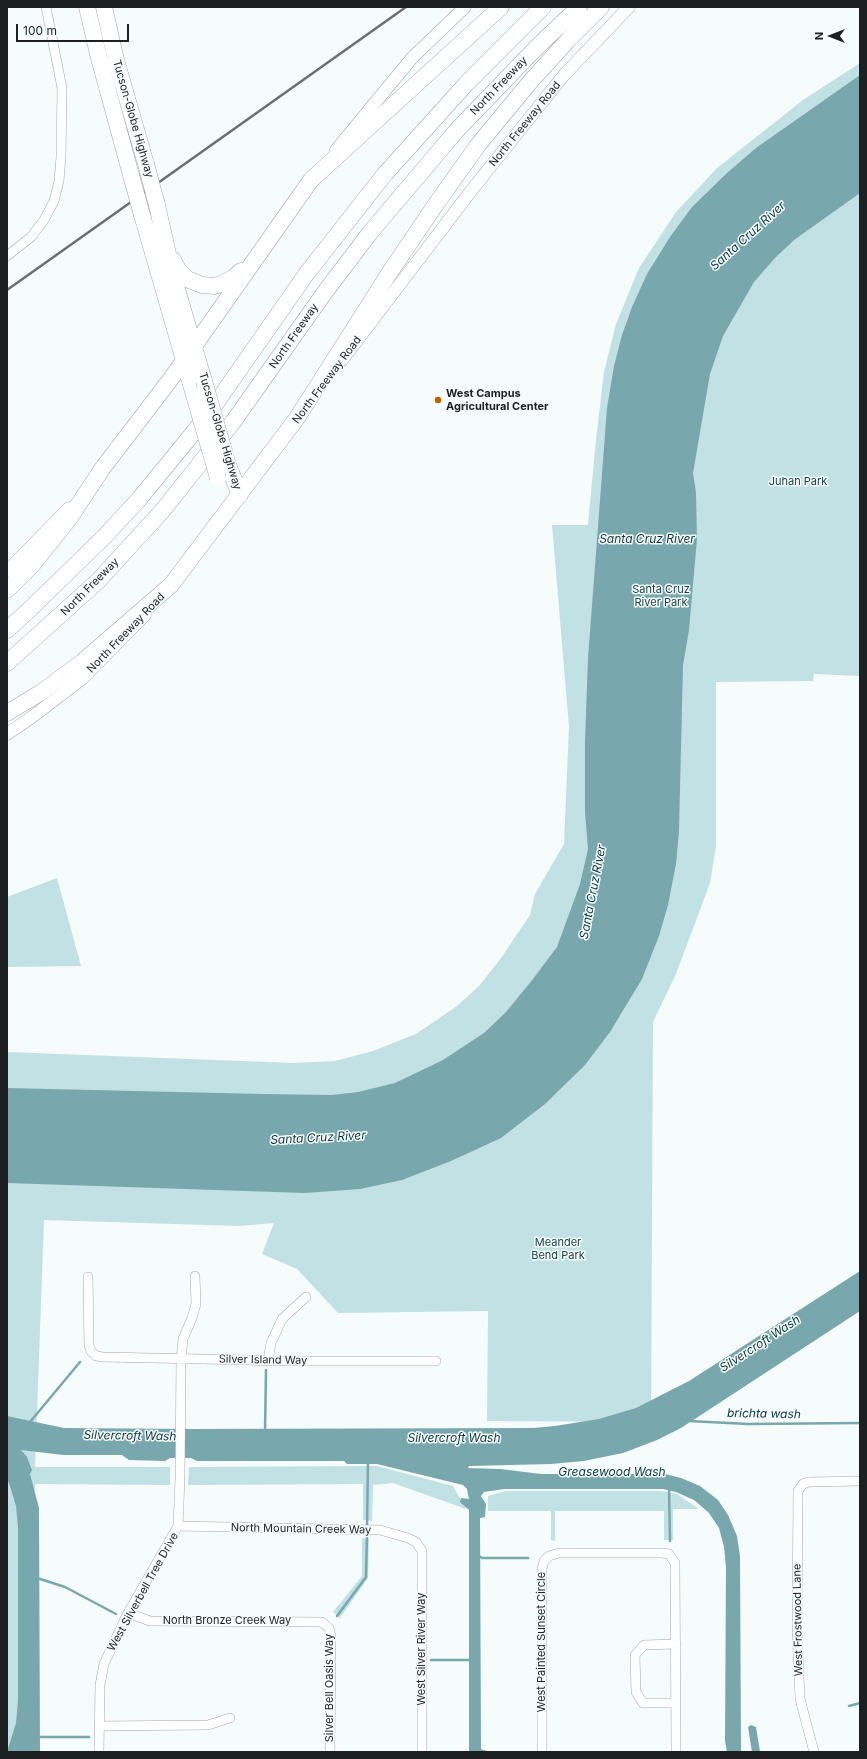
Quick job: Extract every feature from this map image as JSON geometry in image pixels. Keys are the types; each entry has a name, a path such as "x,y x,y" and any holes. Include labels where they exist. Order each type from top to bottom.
{"highway":[{"name":"Tucson-Globe Highway","path":"88,7 99,58 142,215 218,478 240,495"},
{"name":"Tucson-Globe Highway","path":"104,7 112,43 157,205 163,230 164,242 173,276 228,465 240,495"},
{"path":"7,590 33,564 70,519 102,469 184,360 311,180 501,7"},
{"path":"7,630 30,610 140,498 207,416 307,273 380,180 410,144 466,84 543,7"},
{"name":"North Freeway","path":"7,663 99,580 163,510 233,422 325,292 378,223 457,130 537,47 579,7"},
{"path":"297,418 394,266 478,145 530,82 569,39 601,7"},
{"path":"163,230 168,238 174,260 179,271 192,282 208,286 221,284 233,278 269,239"},
{"name":"North Freeway Road","path":"171,585 297,418"},
{"path":"7,713 40,693 81,663 171,585"}],"main road":[{"path":"311,180 401,70 429,39 465,7"},
{"name":"North Freeway Road","path":"297,418 471,191 548,95 629,7"},
{"path":"7,571 74,503 102,469"},
{"name":"North Freeway Road","path":"7,734 39,712 83,678 134,628 171,585"}],"street":[{"path":"7,256 25,242 38,228 54,201 61,169 61,80 46,7"},
{"name":"West Silverbell Tree Drive","path":"99,1752 100,1685 104,1664 128,1613 178,1526 181,1359 183,1339 196,1304 195,1276"},
{"name":"Silver Island Way","path":"88,1277 88,1336 91,1353 96,1356 268,1361 436,1361"},
{"path":"268,1361 271,1344 282,1319 306,1297"},
{"name":"West Frostwood Lane","path":"814,1752 800,1699 797,1631 798,1500 800,1485 812,1481 860,1481"},
{"name":"North Mountain Creek Way","path":"178,1526 380,1530 408,1538 421,1545"},
{"name":"West Silver River Way","path":"421,1545 422,1752"},
{"name":"West Painted Sunset Circle","path":"542,1752 543,1556 567,1553 662,1553 675,1557 676,1752"},
{"name":"North Bronze Creek Way","path":"128,1613 150,1622 329,1622"},
{"name":"Silver Bell Oasis Way","path":"329,1622 331,1636 330,1752"},
{"path":"675,1703 643,1703 636,1692 635,1655 644,1645 676,1644"},
{"path":"99,1726 208,1725 230,1718"}],"green space":[{"name":"Santa Cruz River Park","path":"860,63 860,676 814,674 813,681 716,682 716,846 710,883 676,974 653,1022 651,1422 487,1421 488,1311 338,1313 297,1269 262,1254 274,1223 239,1226 44,1220 35,1467 170,1467 170,1485 35,1484 29,1752 7,1752 7,1052 294,1063 335,1061 373,1051 416,1034 457,1006 479,986 501,958 530,915 535,894 564,844 569,727 552,525 588,525 604,372 616,324 639,268 676,212 717,168 803,100"},
{"path":"57,878 81,966 7,967 7,897"},
{"path":"377,1466 453,1486 466,1509 393,1483 373,1485 372,1521 363,1520 363,1484 188,1485 189,1467"},
{"path":"505,1491 661,1491 677,1494 699,1509 673,1509 673,1540 664,1540 664,1511 555,1511 555,1541 551,1540 551,1511 488,1511 488,1496"},
{"path":"362,1538 369,1539 368,1578 340,1618 333,1612 362,1576"}],"water":[{"name":"Santa Cruz River","path":"860,75 860,193 794,240 775,258 754,282 723,336 710,374 693,473 696,493 697,539 689,630 683,665 679,831 676,864 668,905 659,936 642,979 610,1032 585,1065 545,1104 501,1138 451,1161 402,1180 360,1189 305,1193 7,1183 7,1088 332,1095 358,1092 395,1083 443,1060 484,1033 506,1012 533,979 557,947 580,884 588,849 585,813 585,742 588,658 607,408 614,366 622,335 632,307 647,274 670,237 692,207 727,173 756,148"},
{"name":"Silvercroft Wash","path":"860,1271 860,1311 681,1428 657,1440 623,1453 584,1461 551,1464 469,1466 468,1468 500,1469 541,1474 665,1474 681,1478 700,1486 718,1500 728,1515 737,1536 740,1556 741,1752 727,1752 725,1741 726,1567 724,1547 719,1528 709,1513 694,1500 676,1492 663,1489 504,1489 484,1492 481,1496 486,1504 485,1517 480,1518 481,1752 469,1752 469,1510 460,1502 461,1498 469,1499 467,1489 463,1485 377,1464 347,1464 344,1461 197,1461 191,1458 170,1458 165,1461 129,1460 122,1455 63,1455 21,1450 27,1457 32,1470 30,1474 39,1508 40,1752 7,1752 16,1723 18,1700 18,1527 16,1506 7,1480 7,1416 64,1428 191,1429 533,1428 599,1419 636,1408 689,1381"},
{"path":"751,1725 756,1727 760,1752 752,1752 748,1727"}],"waterway":[{"path":"30,1422 80,1362"},
{"path":"265,1432 266,1370"},
{"name":"brichta wash","path":"689,1421 748,1424 860,1423"},
{"path":"367,1528 368,1461"},
{"path":"669,1487 670,1541"},
{"path":"337,1616 366,1577 367,1533"},
{"path":"479,1556 482,1558 528,1558"},
{"path":"37,1578 65,1587 116,1614"},
{"path":"431,1660 471,1660"},
{"path":"849,1706 860,1703"},
{"path":"37,1737 89,1737"},
{"path":"479,1750 486,1752"}],"railway":[{"path":"7,290 406,7"}],"place":[{"name":"West Campus Agricultural Center","path":"438,400"}],"park label":[{"name":"Juhan Park","path":"798,482"},
{"name":"Meander Bend Park","path":"558,1249"}],"water label":[{"name":"Greasewood Wash","path":"612,1472"}]}
